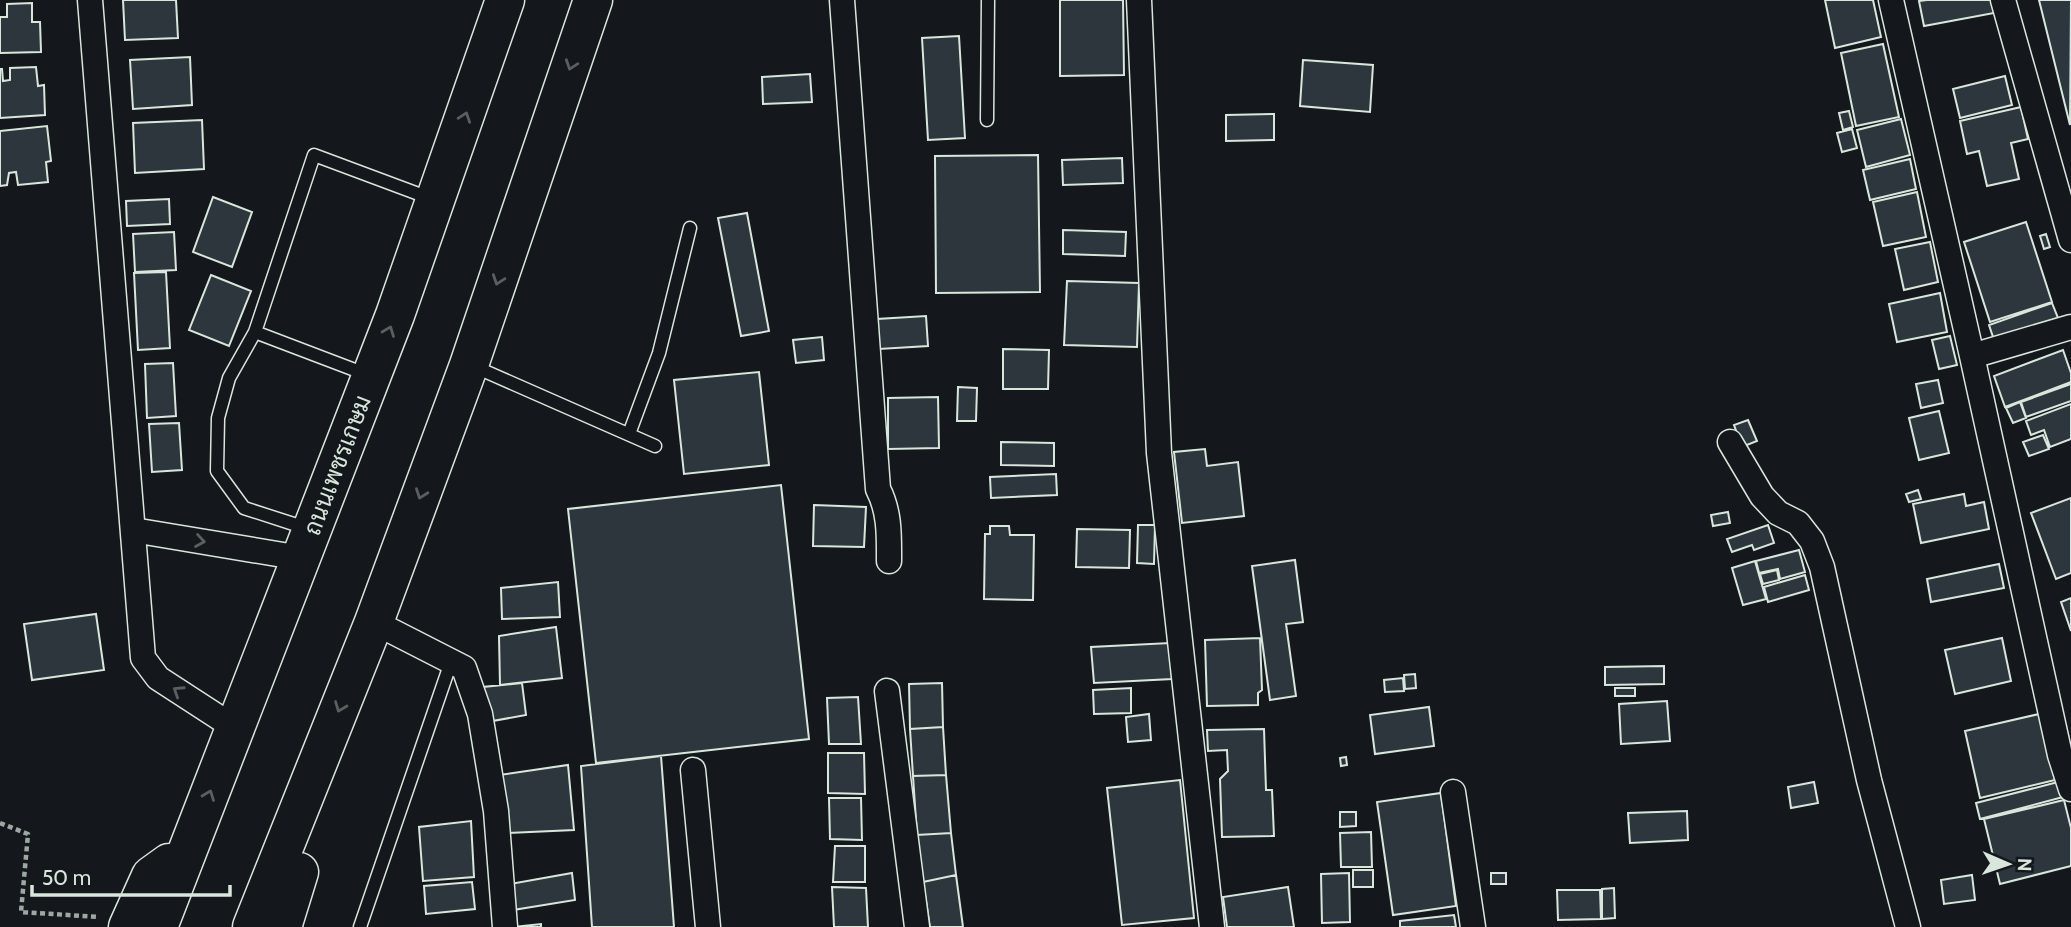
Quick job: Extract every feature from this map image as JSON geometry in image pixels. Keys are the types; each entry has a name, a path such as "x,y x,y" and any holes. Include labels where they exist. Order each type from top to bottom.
{"highway":[{"name":"ถนนเพชรเกษม","path":"139,925 188,849 372,376 505,0"},
{"path":"253,927 374,622 470,365 593,0"},
{"path":"282,927 303,857 299,811"}],"street":[{"path":"90,0 143,658 158,678 235,728"},
{"path":"842,0 878,489 885,503 889,526 889,561"},
{"path":"1139,0 1159,453 1212,927"},
{"path":"1891,0 2060,755 2071,789"},
{"path":"2003,0 2071,240"},
{"path":"1972,356 2071,327"},
{"path":"1730,442 1762,496 1778,513 1798,523 1812,541 1822,567 1869,780 1908,927"},
{"path":"132,530 307,544"},
{"path":"374,622 464,668 480,714 496,811 505,927"},
{"path":"887,691 917,927"},
{"path":"694,770 708,927"},
{"path":"1453,792 1473,927"}],"lane":[{"path":"987,121 988,0"},
{"path":"307,544 244,508 217,471 218,418 229,378 255,332 314,155 435,201"},
{"path":"629,435 659,353 690,228"},
{"path":"255,332 372,376"},
{"path":"470,365 655,446"},
{"path":"360,927 451,662"}],"path":[{"path":"0,823 28,834 21,912 139,925"}],"building":[{"path":"123,0 176,0 178,38 125,40"},
{"path":"1060,0 1123,0 1124,75 1060,76"},
{"path":"1825,0 1873,0 1881,37 1835,48"},
{"path":"1991,0 1994,13 1924,26 1919,1"},
{"path":"2039,0 2071,0 2070,125"},
{"path":"32,3 32,22 40,22 41,52 0,53 0,17 7,17 7,4"},
{"path":"959,36 965,138 928,140 922,38"},
{"path":"1883,44 1899,117 1856,126 1841,53"},
{"path":"190,57 192,105 133,109 130,60"},
{"path":"1303,60 1373,65 1370,112 1300,106"},
{"path":"36,67 38,86 44,85 45,115 0,118 0,69 3,81 10,80 10,68"},
{"path":"810,74 812,102 763,104 762,77"},
{"path":"2005,76 2012,105 1960,118 1953,89"},
{"path":"2021,107 2028,139 2011,143 2019,179 1987,186 1979,151 1967,154 1960,121"},
{"path":"1849,111 1853,127 1843,130 1839,113"},
{"path":"1274,114 1274,140 1226,141 1226,115"},
{"path":"1901,119 1910,155 1866,167 1857,130"},
{"path":"202,120 204,169 135,173 133,123"},
{"path":"47,126 51,161 46,162 48,182 18,185 16,172 9,173 7,185 0,186 0,131"},
{"path":"1852,129 1857,148 1842,152 1837,133"},
{"path":"1038,155 1040,292 936,293 935,156"},
{"path":"1122,158 1123,183 1063,185 1062,160"},
{"path":"1910,159 1916,189 1870,200 1863,170"},
{"path":"1917,192 1926,237 1883,246 1873,202"},
{"path":"213,197 252,212 232,267 193,252"},
{"path":"169,199 170,224 127,226 126,201"},
{"path":"747,213 769,331 741,336 718,218"},
{"path":"2026,222 2052,302 1990,322 1964,242"},
{"path":"1063,230 1126,232 1125,256 1063,254"},
{"path":"174,232 176,270 135,272 133,234"},
{"path":"2046,234 2050,247 2044,249 2040,236"},
{"path":"1930,242 1938,282 1904,290 1895,249"},
{"path":"166,272 170,348 138,350 134,273"},
{"path":"211,275 251,291 229,346 189,330"},
{"path":"1067,281 1139,283 1137,347 1064,345"},
{"path":"1940,293 1947,332 1897,342 1889,304"},
{"path":"2052,303 2058,318 1994,340 1989,325"},
{"path":"926,316 928,346 879,349 877,319"},
{"path":"1950,336 1957,365 1939,369 1932,340"},
{"path":"822,337 824,360 796,363 793,340"},
{"path":"1003,349 1049,350 1048,389 1003,389"},
{"path":"2063,350 2071,373 2071,382 2005,407 1994,376"},
{"path":"173,363 176,416 147,418 145,364"},
{"path":"759,372 769,465 684,474 674,380"},
{"path":"1938,380 1943,403 1921,408 1916,384"},
{"path":"2071,384 2071,401 2026,417 2021,402"},
{"path":"958,387 977,388 976,421 957,421"},
{"path":"938,397 939,448 888,449 888,398"},
{"path":"2020,402 2026,418 2013,423 2006,408"},
{"path":"2071,404 2071,439 2050,447 2044,430 2031,435 2026,421"},
{"path":"1939,411 1949,453 1919,460 1909,418"},
{"path":"1748,420 1757,441 1742,447 1734,425"},
{"path":"179,423 182,470 152,472 149,424"},
{"path":"2043,435 2049,449 2029,456 2023,442"},
{"path":"1001,442 1054,443 1054,466 1001,465"},
{"path":"1205,449 1207,466 1238,462 1244,516 1182,523 1174,452"},
{"path":"1056,474 1057,495 991,498 990,477"},
{"path":"781,485 809,739 596,763 568,509"},
{"path":"1918,490 1921,499 1909,502 1906,494"},
{"path":"1964,494 1966,506 1984,502 1989,529 1921,543 1913,504"},
{"path":"2071,498 2071,573 2056,579 2031,513"},
{"path":"814,505 866,507 864,547 813,546"},
{"path":"1728,512 1730,523 1713,526 1711,515"},
{"path":"1138,525 1155,525 1154,564 1137,563"},
{"path":"1768,525 1774,543 1754,550 1752,545 1732,552 1727,539"},
{"path":"990,526 1009,526 1010,535 1034,535 1033,600 984,599 985,534 990,534"},
{"path":"1077,529 1130,530 1129,568 1076,567"},
{"path":"1799,550 1805,572 1780,579 1778,569 1759,573 1756,561"},
{"path":"1295,560 1303,622 1286,624 1296,696 1270,700 1252,566"},
{"path":"1755,561 1766,599 1743,605 1732,568"},
{"path":"1999,564 2004,588 1931,602 1927,579"},
{"path":"1777,570 1779,580 1763,584 1760,574"},
{"path":"1805,575 1809,590 1768,602 1764,587"},
{"path":"558,582 560,617 502,619 501,588"},
{"path":"2071,598 2071,631 2061,602"},
{"path":"96,614 104,670 32,680 24,624"},
{"path":"556,627 562,678 500,685 499,636"},
{"path":"1260,638 1262,690 1258,693 1258,705 1207,706 1205,640"},
{"path":"2002,638 2011,681 1955,694 1945,650"},
{"path":"1170,643 1172,679 1094,683 1091,647"},
{"path":"1664,666 1664,684 1605,685 1605,667"},
{"path":"1415,674 1416,688 1405,689 1404,675"},
{"path":"1403,678 1404,691 1385,692 1384,680"},
{"path":"522,683 526,715 487,722 483,687"},
{"path":"942,683 943,727 910,729 909,684"},
{"path":"1131,688 1131,713 1094,714 1093,690"},
{"path":"1615,688 1635,688 1635,696 1615,696"},
{"path":"858,697 861,744 829,744 827,698"},
{"path":"1667,701 1670,741 1621,744 1619,704"},
{"path":"1429,707 1434,746 1375,754 1370,715"},
{"path":"1149,714 1151,740 1128,742 1126,717"},
{"path":"2039,714 2055,780 1980,798 1965,731"},
{"path":"943,727 946,775 913,776 910,729"},
{"path":"1264,729 1266,790 1272,790 1274,836 1222,837 1220,779 1228,771 1227,750 1208,751 1207,730"},
{"path":"828,753 864,753 865,794 828,793"},
{"path":"661,756 674,927 592,927 581,766"},
{"path":"1346,757 1347,765 1341,766 1340,758"},
{"path":"568,765 574,830 508,833 499,775"},
{"path":"946,775 951,833 917,835 913,776"},
{"path":"1180,780 1194,918 1122,925 1107,788"},
{"path":"1814,782 1818,803 1791,808 1788,787"},
{"path":"2058,782 2063,797 1980,819 1976,803"},
{"path":"1441,793 1456,906 1393,915 1377,802"},
{"path":"829,798 861,798 862,840 830,839"},
{"path":"2064,800 2071,828 2071,866 2000,884 1984,819"},
{"path":"1687,811 1688,840 1630,843 1628,813"},
{"path":"1340,812 1356,812 1356,826 1340,827"},
{"path":"471,821 474,877 423,881 419,827"},
{"path":"1371,832 1372,867 1341,867 1340,833"},
{"path":"951,833 956,875 923,882 917,835"},
{"path":"835,846 865,846 865,882 833,882"},
{"path":"1353,870 1373,870 1373,887 1353,887"},
{"path":"572,873 575,900 513,910 510,884"},
{"path":"1349,873 1350,922 1322,923 1321,874"},
{"path":"1491,873 1506,873 1506,884 1491,884"},
{"path":"956,875 963,927 930,927 923,882"},
{"path":"1972,875 1975,900 1944,904 1941,880"},
{"path":"472,882 475,909 426,914 424,886"},
{"path":"832,887 866,888 868,927 834,927"},
{"path":"1288,887 1294,927 1227,927 1223,897"},
{"path":"1614,888 1615,918 1602,919 1602,889"},
{"path":"1557,890 1600,890 1601,919 1558,920"},
{"path":"1454,915 1456,927 1400,927 1400,921"},
{"path":"541,924 541,927 513,927"}]}
